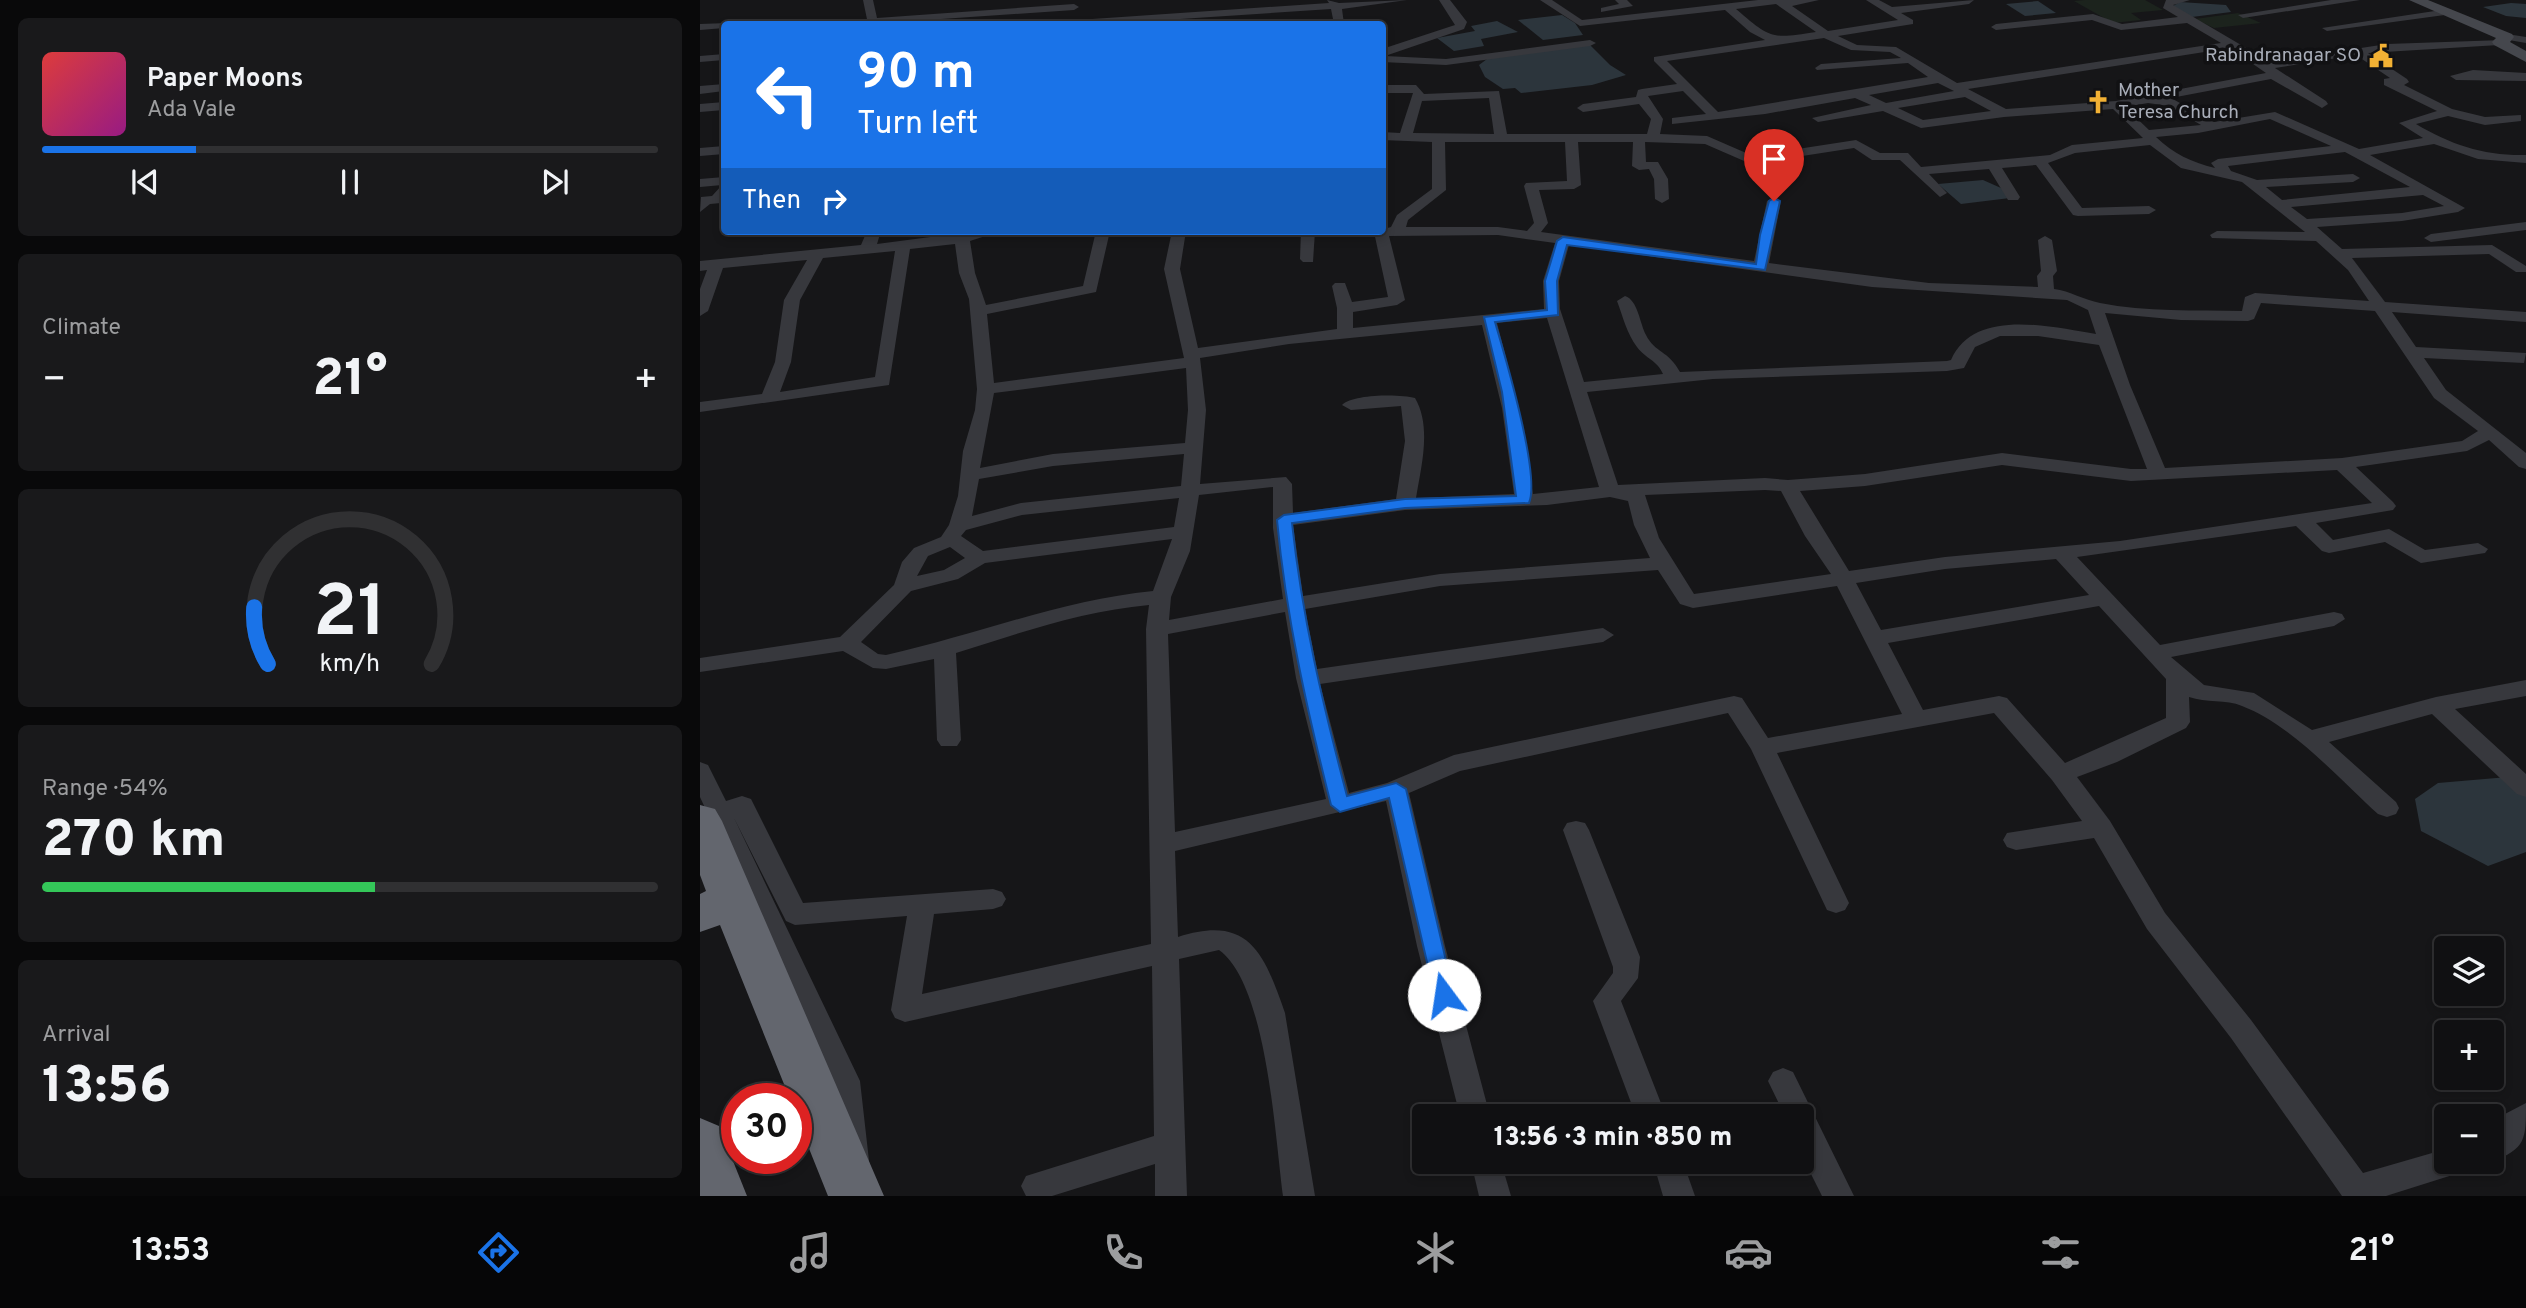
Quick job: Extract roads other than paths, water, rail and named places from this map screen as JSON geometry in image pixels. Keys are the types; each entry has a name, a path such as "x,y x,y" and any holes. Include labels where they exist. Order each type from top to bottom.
{"highway":[{"path":"710,817 717,909 856,1196"},
{"path":"700,1143 719,1196"}],"street":[{"path":"868,0 873,21"},
{"path":"1108,21 1289,0"},
{"path":"1205,9 1220,20 1334,3 1402,0"},
{"path":"1386,52 1460,27 1462,22 1444,0"},
{"path":"1545,0 1589,32 1563,39"},
{"path":"1580,23 1727,6 1814,0"},
{"path":"1714,115 1658,59 1909,22 1871,0"},
{"path":"2185,0 2170,2 2167,6 2211,30 2228,45 2322,104"},
{"path":"2245,27 2267,23 2245,14 2355,0"},
{"path":"2416,0 2448,12 2503,39 2526,57"},
{"path":"1889,11 1969,1"},
{"path":"1780,2 1827,35 1855,48"},
{"path":"1334,3 1338,21"},
{"path":"1569,16 1624,3 1648,16"},
{"path":"919,21 1074,4"},
{"path":"1727,6 1755,30 1780,43"},
{"path":"2328,28 2448,12"},
{"path":"1996,27 2093,17 2121,27 2190,19"},
{"path":"2008,32 2105,22"},
{"path":"700,27 721,23"},
{"path":"2133,26 2181,50"},
{"path":"2211,30 2231,29"},
{"path":"1855,93 1921,124 2004,113 2116,105 2358,52 2503,39 2526,40"},
{"path":"1386,59 1446,62 1590,43"},
{"path":"1818,118 2181,50 2228,45"},
{"path":"1828,52 1855,48 1892,49 1939,79 2004,113"},
{"path":"2358,52 2403,82 2388,82 2448,112 2485,121 2517,118"},
{"path":"700,59 721,57"},
{"path":"1821,68 1912,60"},
{"path":"2456,76 2473,74 2526,77"},
{"path":"1676,121 1765,110 1939,79"},
{"path":"1662,200 1658,172 1653,165 1639,166 1646,138 1657,119 1642,100 1642,93 1684,86"},
{"path":"700,90 721,88"},
{"path":"1386,89 1416,89 1419,92 1405,137"},
{"path":"1417,98 1495,94 1502,136"},
{"path":"2148,99 2172,102 2212,126"},
{"path":"1530,236 1541,223 1531,186 1574,185 1573,137 1580,102 1642,100"},
{"path":"2116,105 2149,138 2186,164 2229,173 2256,184 2320,237 2353,267 2440,394 2490,431 2526,463"},
{"path":"700,108 721,106"},
{"path":"2448,112 2406,121 2436,140 2487,159 2526,159"},
{"path":"1918,171 2061,157 2072,149 2149,138 2271,115 2353,150 2458,208 2402,217 2304,224"},
{"path":"700,118 721,116"},
{"path":"1386,136 1707,140 1751,160 1856,144 1877,157 1903,156 1940,193"},
{"path":"1386,230 1400,225 1439,190 1437,138"},
{"path":"2229,173 2218,163 2436,140"},
{"path":"700,152 721,150"},
{"path":"2039,160 2078,212 2149,210"},
{"path":"1993,164 2013,197"},
{"path":"2256,184 2353,178"},
{"path":"700,183 721,181"},
{"path":"2281,204 2427,190"},
{"path":"700,208 706,200 716,200 721,193"},
{"path":"1761,268 1765,235 1774,201"},
{"path":"700,214 721,213"},
{"path":"1386,220 1400,225 1498,231 1761,268 1929,288 2046,292 2071,296 2095,307 2235,317 2252,312 2251,300 2255,298 2526,317"},
{"path":"2431,238 2526,226"},
{"path":"867,249 872,235"},
{"path":"700,266 903,246 978,235"},
{"path":"978,312 1090,289 1102,235"},
{"path":"1171,1196 1160,845 1157,629 1161,597 1180,551 1190,490 1197,410 1192,358 1172,269 1178,235"},
{"path":"1308,235 1308,259"},
{"path":"1345,308 1397,300 1382,235"},
{"path":"2217,236 2320,237"},
{"path":"953,534 970,475 986,388 978,312 962,239"},
{"path":"2045,240 2049,271 2045,276 2046,292"},
{"path":"1563,241 1551,281 1553,313 1610,491"},
{"path":"700,407 883,381 903,246"},
{"path":"2339,254 2492,249 2521,269"},
{"path":"769,399 783,362 792,300 818,254"},
{"path":"700,311 717,264"},
{"path":"1340,286 1345,308 1345,334"},
{"path":"1625,301 1642,344 1649,352 1664,358 1674,378"},
{"path":"2095,307 2121,384 2159,475"},
{"path":"986,388 1192,358 1268,341 1553,313"},
{"path":"1488,319 1509,392 1521,459 1524,500"},
{"path":"1576,388 1674,378 1840,368 1947,366 1958,364 1965,348 1974,339 1991,332 2030,331 2108,341"},
{"path":"2410,352 2524,358"},
{"path":"1352,405 1395,400 1409,402 1415,420 1416,449 1405,504"},
{"path":"1284,520 1405,504 1524,500 1610,491 1765,484 1788,486 1865,480 2002,459 2091,471 2159,475 2306,463 2342,464 2467,446 2490,431"},
{"path":"970,475 1054,460 1193,448"},
{"path":"1610,491 1636,498 1638,512 1664,563 1687,599 1701,602 1843,576 2060,551 2120,547 2386,506 2342,464"},
{"path":"700,665 847,643 904,586 912,562 921,552 953,534 1021,509 1279,481 1283,484 1284,520 1294,604 1307,678 1340,805"},
{"path":"1788,486 1815,536 1843,576 1916,719"},
{"path":"2300,519 2329,547 2389,535 2421,557 2478,549"},
{"path":"904,586 951,575 980,558 1182,532"},
{"path":"953,534 970,553 980,558"},
{"path":"2060,551 2177,677 2207,695 2246,698 2308,738 2387,808"},
{"path":"1157,629 1392,586 1475,576 1664,563"},
{"path":"847,643 873,661 886,662 945,649 1062,613 1108,602 1161,597"},
{"path":"1875,638 2103,599"},
{"path":"2154,653 2334,619"},
{"path":"1307,678 1602,635"},
{"path":"945,649 949,740"},
{"path":"2061,774 2109,756 2178,722 2177,677"},
{"path":"2308,738 2436,705 2526,688"},
{"path":"1160,845 1340,805 1396,789 1454,764 1573,736 1734,704 1762,747 1836,903"},
{"path":"1762,747 1999,704 2061,774 2102,828 2156,922 2241,1029 2359,1193 2434,1168"},
{"path":"2436,705 2526,788"},
{"path":"700,771 710,817 845,1081 856,1196"},
{"path":"1396,789 1431,946 1472,1104"},
{"path":"710,817 742,805 795,914 993,899"},
{"path":"2016,840 2102,828"},
{"path":"1576,830 1626,957 1629,971 1626,980 1610,992 1607,1001 1646,1104"},
{"path":"922,905 905,1010 1218,939 1237,948 1264,991 1271,1013 1299,1196"},
{"path":"1783,1081 1794,1104"},
{"path":"2504,1144 2513,1136 2514,1125 2526,1117"},
{"path":"1037,1186 1169,1146"},
{"path":"1814,1147 1838,1196"},
{"path":"1489,1174 1495,1196"},
{"path":"1672,1174 1679,1196"}],"place":[{"name":"Rabindranagar SO","path":"2381,56"},
{"name":"Mother Teresa Church","path":"2098,102"}]}
